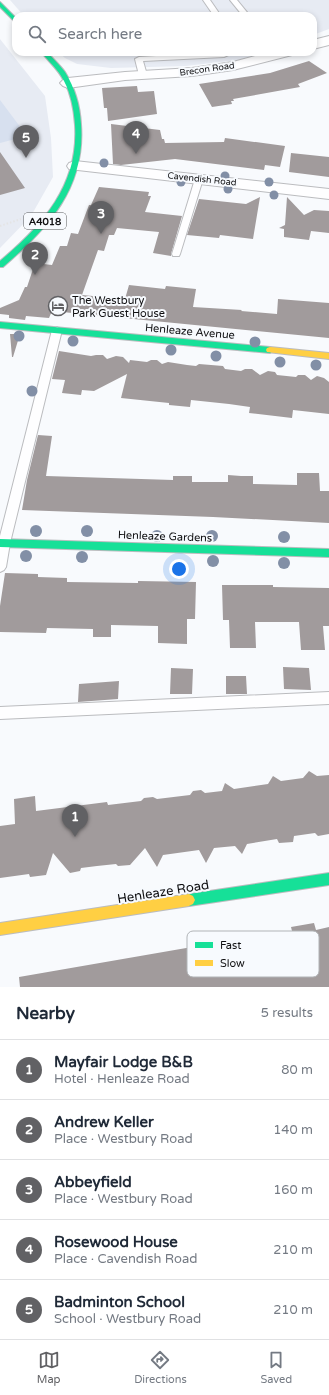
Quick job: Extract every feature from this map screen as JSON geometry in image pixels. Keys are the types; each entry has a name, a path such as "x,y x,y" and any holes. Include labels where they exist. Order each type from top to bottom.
{"main road":[{"path":"0,4 12,17"},
{"name":"A4018","path":"0,265 33,236 55,209 67,187 75,166 79,123 72,92 66,78 47,56"},
{"name":"Henleaze Avenue","path":"0,325 39,332 58,330 329,356"},
{"name":"Henleaze Gardens","path":"2,543 329,553"},
{"name":"Henleaze Road","path":"0,929 329,879"}],"street":[{"path":"317,44 329,40"},
{"name":"Brecon Road","path":"66,78 192,72 233,66 270,56"},
{"name":"Cavendish Road","path":"75,166 329,194"}],"lane":[{"path":"206,0 215,12"},
{"path":"233,0 244,12"},
{"path":"143,75 139,59 212,56"},
{"path":"176,254 198,179"},
{"path":"0,567 2,543 58,330"},
{"path":"0,713 329,698"}],"shaded area":[{"path":"10,0 329,0 329,29 317,34 317,12 20,12"},
{"path":"0,39 45,96 51,138 53,177 31,216 0,248"},
{"path":"63,56 252,56 238,60 186,66 111,68 77,64"},
{"path":"0,100 27,136 0,143"}],"building":[{"path":"309,61 327,73 298,84 300,87 233,99 234,101 231,101 232,104 212,107 199,84 270,73"},
{"path":"137,86 138,92 154,91 157,114 108,121 107,108 104,108 102,88"},
{"path":"111,124 160,130 162,139 164,139 165,143 224,142 225,138 285,146 280,167 265,165 264,170 175,159 121,165 113,164"},
{"path":"0,152 25,188 0,195"},
{"path":"291,153 329,157 329,177 289,172"},
{"path":"99,187 149,192 148,196 151,196 145,212 182,216 171,256 153,253 159,232 117,228 114,235 109,235 104,251 98,250 82,295 125,299 129,285 165,289 166,286 196,289 193,307 277,314 278,299 329,303 329,338 52,311 49,318 26,316 25,320 9,318 9,315 0,314 0,308 19,300 25,287 27,287 35,263 52,265 60,246 67,246 71,233 78,234 89,205 91,205"},
{"path":"260,197 253,239 220,235 219,238 187,235 199,199 246,204"},
{"path":"287,197 304,215 314,210 329,211 329,233 311,231 309,240 284,237 284,229 279,228 285,225"},
{"path":"10,334 20,334 13,357 12,357"},
{"path":"59,351 91,356 103,355 107,359 116,356 123,357 129,363 130,360 147,362 157,360 162,364 168,362 196,366 199,364 223,366 225,369 241,371 245,369 252,369 260,375 268,371 275,372 277,375 296,377 298,375 305,375 311,380 317,376 324,378 329,382 329,414 293,410 292,418 249,413 250,407 229,404 191,400 190,407 169,405 169,403 121,398 127,374 94,391 82,390 81,395 62,393 65,380 52,379"},
{"path":"38,435 52,436 46,476 173,480 173,476 192,476 192,482 228,482 228,475 253,476 253,484 297,485 297,473 319,473 320,491 329,491 329,523 22,510 27,480"},
{"path":"5,573 38,574 38,577 67,578 67,582 196,582 195,619 187,619 187,644 158,643 158,626 111,625 111,637 93,637 93,629 47,628 46,633 0,632 0,606"},
{"path":"222,585 273,585 273,587 329,588 329,626 323,626 325,650 301,650 299,622 255,622 256,648 230,648 229,620 223,620"},
{"path":"283,667 309,668 311,690 284,689"},
{"path":"171,668 193,669 192,694 170,694"},
{"path":"226,676 246,676 247,694 226,694"},
{"path":"119,681 118,699 78,702 79,684"},
{"path":"309,771 317,776 329,775 329,834 318,836 315,833 294,836 293,842 279,843 277,839 247,844 242,854 235,846 214,848 206,863 199,850 163,855 157,867 145,848 130,865 118,866 116,864 81,868 80,871 70,873 53,853 46,875 30,877 29,874 0,878 0,826 15,824 14,799 35,796 36,811 107,802 108,805 141,801 144,798 153,797 157,799 190,795 193,791 201,790 205,793 222,791 225,783 234,789 268,784 273,776 281,781 303,778"},
{"path":"314,923 316,930 329,927 329,987 20,987 19,977 187,948 187,977 319,977 319,931 292,931 291,927"}],"traffic: fast":[{"path":"0,4 12,17"},
{"path":"0,265 30,239 43,224 58,203 75,167 78,144 78,118 75,105 68,82 62,72 48,56"},
{"path":"0,325 270,350"},
{"path":"0,543 329,553"},
{"path":"189,900 329,879"}],"traffic: slow":[{"path":"270,350 329,356"},
{"path":"0,929 189,900"}],"place":[{"name":"Rosewood House","path":"136,154"},
{"name":"Badminton School","path":"26,158"},
{"name":"Abbeyfield","path":"101,234"},
{"name":"Andrew Keller","path":"35,275"},
{"name":"The Westbury Park Guest House","path":"58,306"},
{"name":"Mayfair Lodge B&B","path":"75,837"}]}
